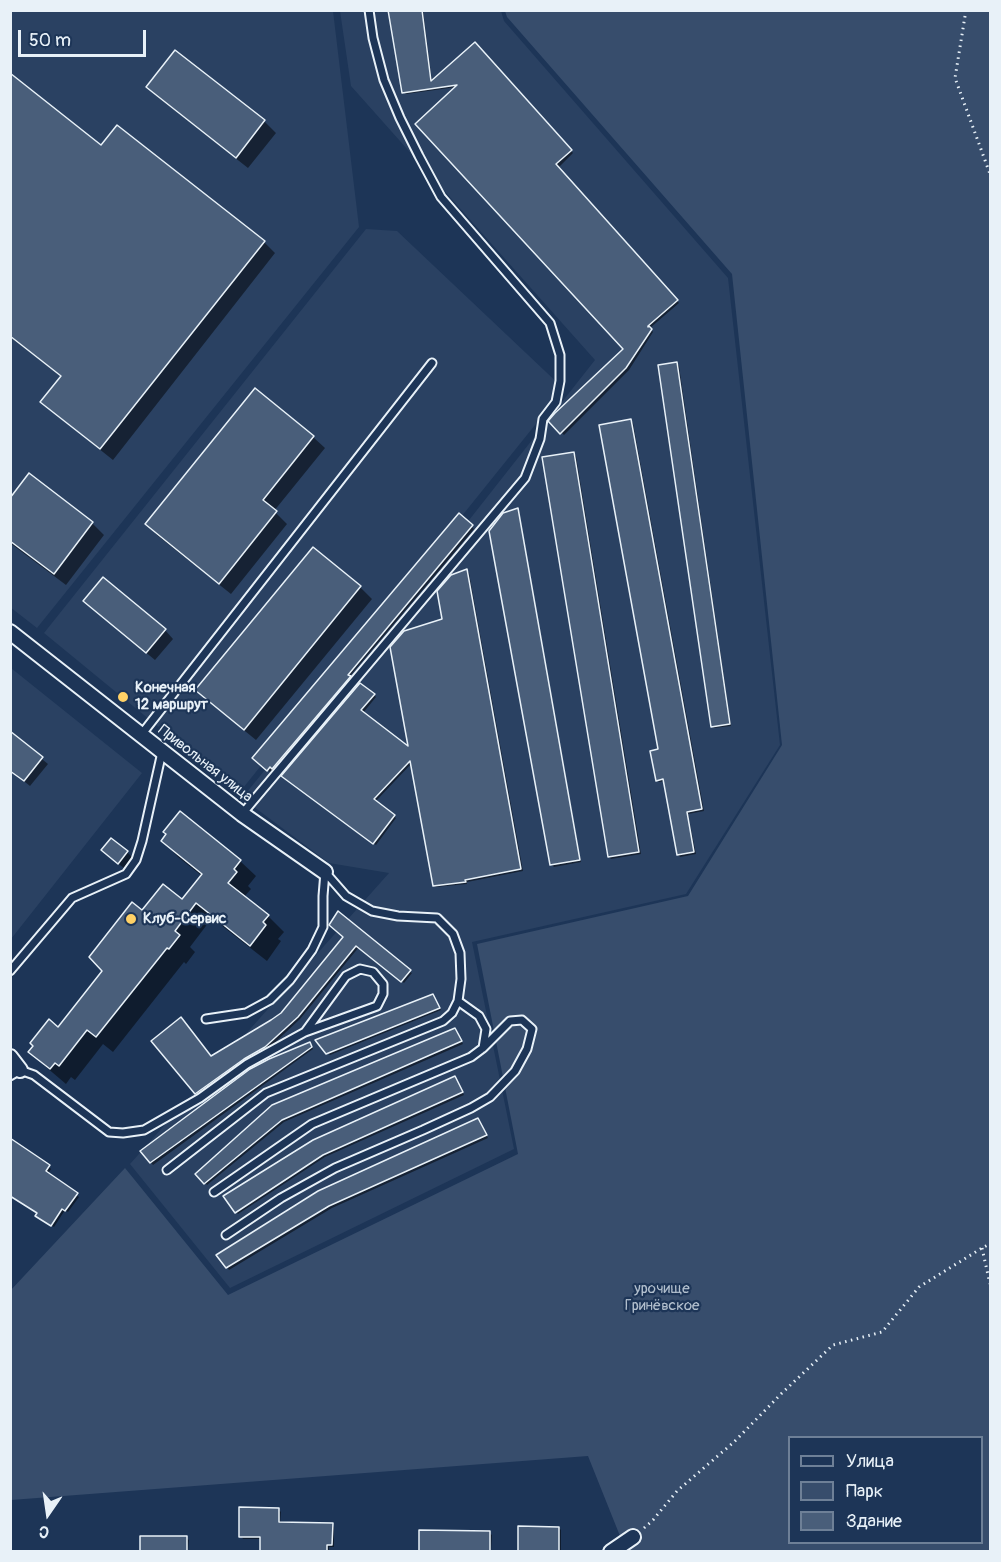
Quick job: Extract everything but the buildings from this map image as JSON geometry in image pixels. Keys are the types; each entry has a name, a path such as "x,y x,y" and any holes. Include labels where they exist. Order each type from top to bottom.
{"street":[{"name":"Привольная улица","path":"10,632 242,814 325,872"},
{"path":"10,1057 15,1073"},
{"path":"611,1551 633,1537"}],"lane":[{"path":"242,814 525,478 540,438 543,419 556,402 560,381 560,355 550,323 441,197 409,137 384,80 373,38 369,10"},
{"path":"141,735 432,363"},
{"path":"10,971 72,898 126,874 136,860 162,752"},
{"path":"167,1170 266,1093 443,1021 458,1001 461,979 460,953 453,934 437,918 398,916 372,911 346,896 325,872"},
{"path":"206,1019 246,1013 270,1000 290,980 312,950 323,927 325,872"},
{"path":"15,1073 34,1075 109,1132 144,1130 200,1098 247,1064 305,1032 376,1006 383,994 383,984 373,972 360,969 346,976 305,1032"},
{"path":"458,1001 479,1016 486,1029 483,1047"},
{"path":"214,1192 312,1124 471,1057 510,1021 522,1020 532,1029 526,1049 515,1071 490,1097 433,1126 335,1168 281,1198 226,1235"}],"path":[{"path":"966,10 955,78 990,174"},
{"path":"633,1537 653,1520 677,1491 735,1442 833,1345 882,1332 919,1287 990,1244"},
{"path":"982,1248 990,1284"}],"shaded area":[{"path":"10,11 333,11 359,227 37,628 10,607"},
{"path":"340,11 501,11 504,21 728,278 780,745 686,894 472,942 514,1149 230,1288 130,1164 389,873 329,863 242,798 462,529 595,360 351,86"},
{"path":"366,229 397,231 564,389 239,793 44,633"},
{"path":"11,668 142,773 11,939"}],"green space":[{"name":"урочище Гринёвское","path":"505,11 990,11 990,1551 626,1551 588,1456 11,1500 10,1291 125,1168 228,1295 518,1154 477,944 688,896 782,745 732,274 507,17"}],"place":[{"name":"Конечная 12 маршрут","path":"123,697"},
{"name":"Клуб-Сервис","path":"131,919"}]}
